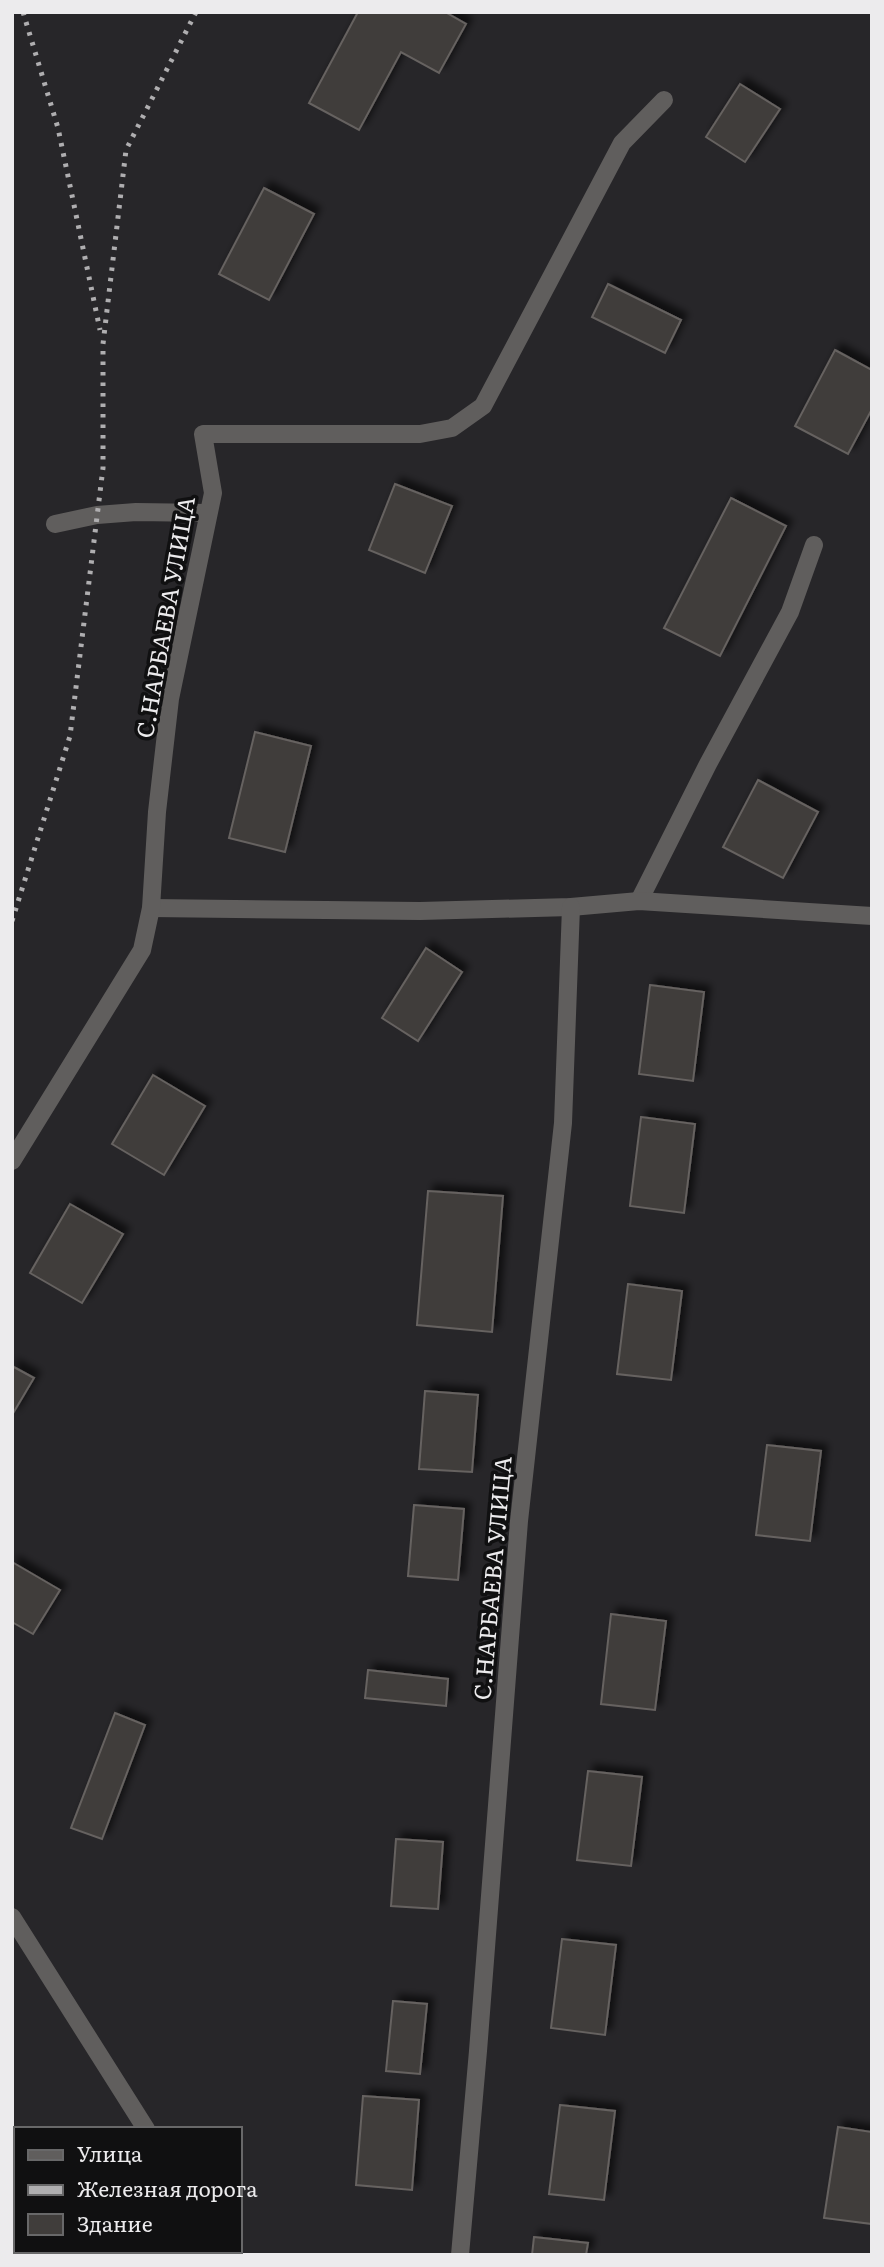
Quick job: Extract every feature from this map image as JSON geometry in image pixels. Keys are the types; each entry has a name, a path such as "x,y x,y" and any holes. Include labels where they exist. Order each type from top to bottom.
{"street":[{"name":"С.НАРБАЕВА УЛИЦА","path":"12,1161 142,950 151,908 170,699 213,493 203,434 420,434 452,428 483,406 622,143 664,100"},
{"path":"55,524 97,515 136,512 208,513"},
{"path":"639,901 708,764 790,612 814,545"},
{"path":"151,908 420,911 639,901 872,916"},
{"name":"С.НАРБАЕВА УЛИЦА","path":"460,2255 519,1521 563,1123 571,906"},
{"path":"12,1917 145,2127"}],"building":[{"path":"358,12 445,12 466,24 439,73 401,52 359,130 309,103"},
{"path":"740,84 780,109 745,162 706,137"},
{"path":"264,188 314,214 269,300 219,274"},
{"path":"608,284 681,320 665,353 592,317"},
{"path":"835,350 872,370 872,409 848,454 795,426"},
{"path":"395,484 452,506 425,573 369,550"},
{"path":"731,498 786,526 720,656 664,628"},
{"path":"255,732 311,746 285,852 229,838"},
{"path":"758,780 818,812 783,878 723,847"},
{"path":"426,948 462,972 418,1041 382,1018"},
{"path":"650,985 704,992 693,1081 639,1074"},
{"path":"153,1075 205,1106 164,1175 112,1144"},
{"path":"641,1117 695,1124 684,1213 630,1206"},
{"path":"428,1191 503,1196 492,1332 417,1325"},
{"path":"70,1204 123,1234 82,1303 30,1273"},
{"path":"628,1284 682,1291 671,1380 617,1374"},
{"path":"12,1366 34,1378 12,1415"},
{"path":"425,1391 478,1395 472,1472 419,1469"},
{"path":"767,1445 821,1451 810,1541 756,1535"},
{"path":"414,1505 464,1509 458,1580 408,1576"},
{"path":"12,1562 60,1590 33,1634 12,1622"},
{"path":"611,1614 666,1621 655,1710 601,1704"},
{"path":"368,1670 448,1679 446,1706 365,1698"},
{"path":"115,1713 145,1725 102,1839 71,1828"},
{"path":"588,1771 642,1777 631,1866 577,1860"},
{"path":"396,1839 443,1842 438,1909 391,1906"},
{"path":"562,1939 616,1945 605,2035 551,2028"},
{"path":"393,2001 427,2004 420,2074 386,2071"},
{"path":"363,2096 419,2100 412,2190 356,2185"},
{"path":"560,2105 615,2111 604,2200 549,2194"},
{"path":"838,2127 872,2132 872,2224 824,2218"},
{"path":"534,2237 588,2243 586,2255 532,2255"}],"railway":[{"path":"23,12 58,128 100,330"},
{"path":"12,921 70,736 103,468 103,344 126,150 196,12"}]}
